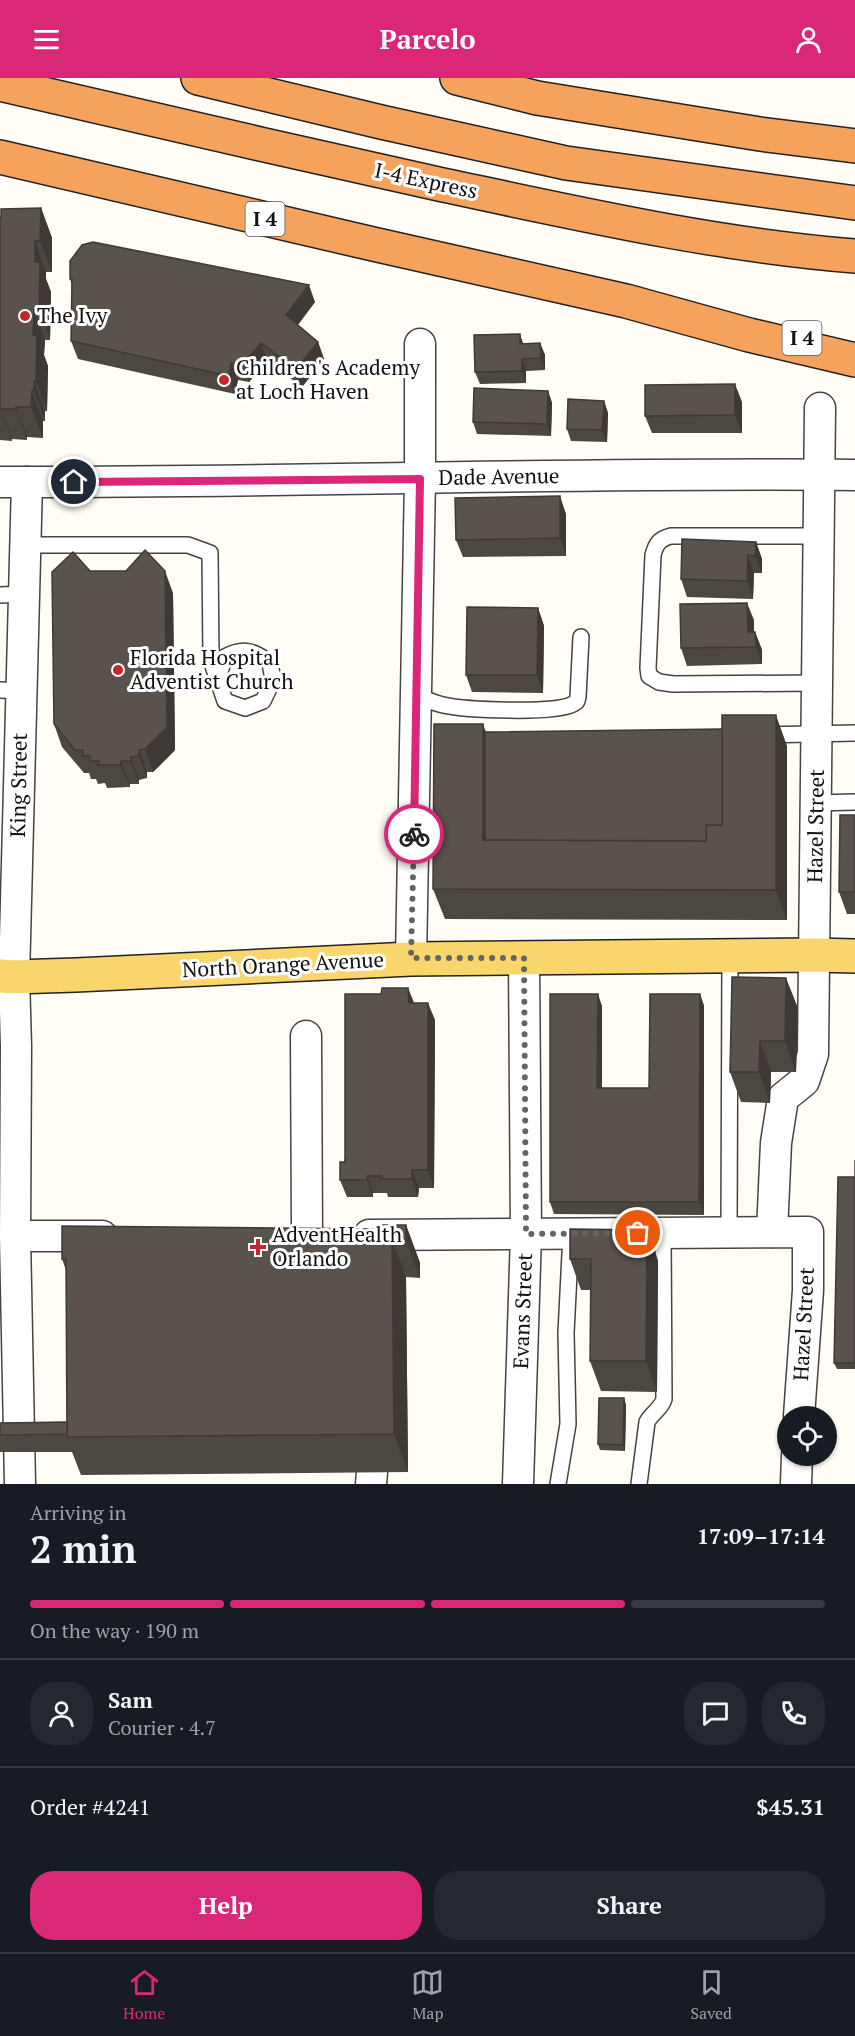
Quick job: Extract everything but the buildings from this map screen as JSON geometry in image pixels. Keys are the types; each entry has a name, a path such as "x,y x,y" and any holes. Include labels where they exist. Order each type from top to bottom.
{"highway":[{"path":"198,78 566,163 855,203"},
{"path":"458,78 537,98 760,134 855,146"},
{"name":"I-4 Express","path":"0,84 202,131 672,233 803,252 855,256"},
{"name":"I 4","path":"0,157 626,301 749,335 855,340"},
{"path":"749,335 855,360"}],"main road":[{"name":"North Orange Avenue","path":"7,977 411,958 855,956"}],"street":[{"path":"411,958 420,479 420,344"},
{"name":"Hazel Street","path":"800,1406 808,1290 808,1232 772,1232 776,1143 783,1098 804,1082 813,1054 820,408"},
{"name":"Dade Avenue","path":"13,482 628,475 855,475"},
{"name":"King Street","path":"13,482 25,545 12,595 7,977 16,1046 15,1236 8,1355 20,1484"},
{"name":"Evans Street","path":"518,1484 526,1234 524,958"},
{"path":"306,1036 316,1235 772,1232"},
{"path":"15,1236 126,1236"},
{"path":"796,1484 797,1466"}],"lane":[{"path":"818,683 673,684 659,682 649,676 648,668 653,555 662,538 670,536 819,536"},
{"path":"25,545 188,545 210,553 211,660 217,680"},
{"path":"416,695 441,705 469,709 542,710 571,705 576,703 578,697 581,637"},
{"path":"748,735 855,733"},
{"path":"816,803 855,802"},
{"path":"729,1233 730,956"},
{"path":"639,1484 647,1422 651,1415 661,1407 664,1399 663,1233"},
{"path":"558,1484 568,1424 566,1333 571,1234"}],"way so far":[{"path":"414,834 411,958 524,958 526,1234 638,1233"}],"place":[{"name":"The Ivy","path":"25,316"},
{"name":"Children's Academy at Loch Haven","path":"224,380"},
{"name":"Florida Hospital Adventist Church","path":"118,670"},
{"name":"AdventHealth Orlando","path":"258,1247"}],"route":[{"path":"74,482 420,479 414,834"}]}
